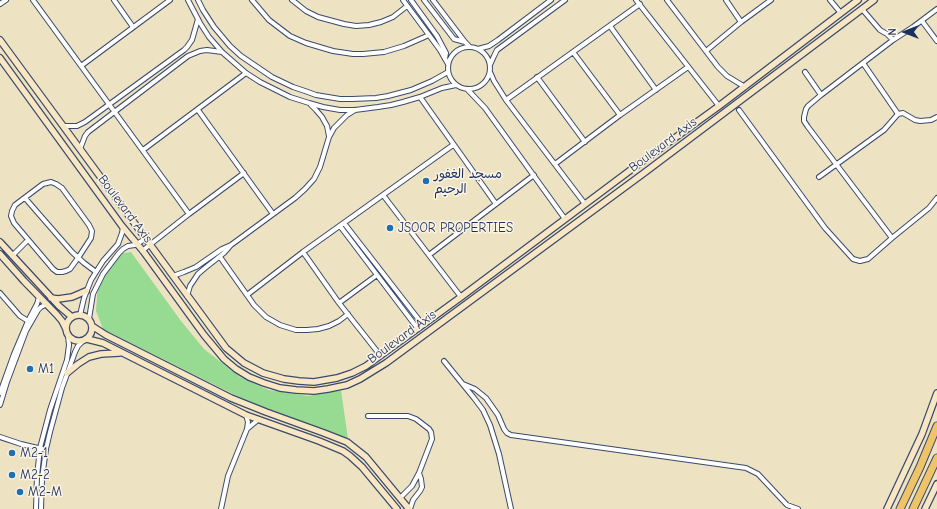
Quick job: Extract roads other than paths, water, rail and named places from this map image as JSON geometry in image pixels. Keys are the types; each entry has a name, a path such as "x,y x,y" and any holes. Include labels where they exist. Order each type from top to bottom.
{"highway":[{"path":"900,509 937,426"},
{"path":"913,509 937,458"}],"street":[{"path":"0,4 6,0"},
{"path":"33,0 189,214"},
{"path":"114,0 133,26"},
{"path":"81,66 170,0"},
{"path":"188,0 209,37 222,52 246,73 285,95 309,103 340,110 355,110 391,105 420,97 442,88 456,85"},
{"path":"198,0 217,31 241,56 272,77 305,91 340,99 376,98 412,90 448,72"},
{"path":"252,0 269,20 283,31 306,44 333,52 353,54 379,53 404,46 429,35"},
{"path":"292,0 306,11 318,17 356,26 382,22 393,17 407,6"},
{"path":"403,0 448,64"},
{"path":"411,0 437,36 446,53 445,59"},
{"path":"424,0 454,39 465,42"},
{"path":"433,0 437,2 470,47"},
{"path":"478,49 494,43 551,0"},
{"path":"489,67 498,50 565,0"},
{"path":"636,0 719,106"},
{"path":"667,0 722,72 745,86"},
{"path":"726,0 741,22"},
{"path":"706,51 770,0"},
{"path":"830,0 840,12"},
{"name":"Boulevard Axis","path":"0,40 187,296 232,353 250,367 270,375 284,379 314,382 330,380 352,373 366,366 719,106 840,12 858,0"},
{"name":"Boulevard Axis","path":"0,58 122,226 204,335 224,359 236,369 264,383 280,388 314,391 347,385 375,370 735,105 874,0"},
{"path":"506,100 640,4"},
{"path":"862,9 880,30 893,40"},
{"path":"892,238 808,127 804,121 804,117 808,106 821,95 893,40 937,9"},
{"path":"63,126 81,124 188,47 192,40 198,19"},
{"path":"922,21 937,41"},
{"path":"610,26 656,90"},
{"path":"566,219 486,108 467,89 456,85 451,79 448,72 448,64 451,56 457,50 470,47 478,49 484,53 488,60 490,72 494,81 506,100 585,204"},
{"path":"80,149 85,136 188,56 207,50 222,52"},
{"path":"573,52 620,116"},
{"path":"863,63 898,114"},
{"path":"555,164 688,67"},
{"path":"467,89 480,86 486,80 490,72"},
{"path":"805,72 821,95"},
{"path":"143,150 246,73"},
{"path":"537,77 585,142"},
{"path":"420,97 496,204"},
{"path":"309,103 322,117 327,126 329,137"},
{"path":"198,110 274,214"},
{"path":"173,276 196,267 219,250 230,245 274,214 305,189 314,179 320,167 329,137 334,128 340,121 355,110"},
{"path":"739,110 825,228 853,259 860,261 868,258 929,208 937,198"},
{"path":"819,177 884,130 898,114 904,113 915,120 920,121 931,120 937,117"},
{"path":"247,295 303,252 454,145"},
{"path":"142,251 189,214 244,174"},
{"path":"429,255 534,175"},
{"path":"46,183 54,183 62,188 92,231 91,238 78,258 68,270 64,272 57,272 53,270 28,240 14,223 11,216 12,211 14,207 46,183"},
{"path":"383,195 461,297"},
{"path":"25,198 78,258 96,272"},
{"path":"344,223 420,327"},
{"path":"80,315 86,291 96,272 118,244 123,230 122,226"},
{"path":"340,226 377,275 420,327"},
{"path":"41,509 42,478 52,421 60,392 75,352 78,346 90,335 92,331 92,326 89,319 91,302 96,287 103,274 125,247 137,244 145,239"},
{"path":"12,256 28,240"},
{"path":"0,242 51,298 72,317"},
{"path":"187,296 190,286 198,274 227,251 230,245"},
{"path":"113,250 118,254"},
{"path":"303,252 339,303 380,355"},
{"path":"0,254 24,282 60,318 68,336 69,345 67,359 50,410 40,448 36,509"},
{"path":"220,257 254,305 266,317 280,325 296,330 318,329 329,326 348,314"},
{"path":"339,303 377,275"},
{"path":"24,282 30,276"},
{"path":"51,298 65,299 86,291"},
{"path":"1,295 20,316 28,320"},
{"path":"0,302 1,295"},
{"path":"0,394 14,354 39,297"},
{"path":"0,405 26,331 38,310 47,304"},
{"path":"66,329 69,320 72,317 80,315 89,319"},
{"path":"92,326 106,335 231,398 347,442 366,457 409,509 422,487 419,473"},
{"path":"68,336 75,340 97,341 246,414 335,447 350,456 362,467 397,509"},
{"path":"68,373 89,357 101,354 122,353"},
{"path":"444,360 479,404 490,424 499,454 511,509"},
{"path":"463,384 475,389 486,398 496,412 504,429 511,435 746,468 758,474 787,505 798,509"},
{"path":"887,509 922,434 937,393"},
{"path":"220,509 228,476 247,429 248,422 246,414"},
{"path":"368,416 408,416 416,419 429,429 432,436 432,440 419,473 412,486 400,498"},
{"path":"247,429 259,419"},
{"path":"0,437 21,444 46,449"},
{"path":"925,509 937,484"}],"place":[{"name":"مسجد الغفور الرحيم","path":"426,181"},
{"name":"JSOOR PROPERTIES","path":"390,228"},
{"name":"M1","path":"30,369"},
{"name":"M2-1","path":"12,453"},
{"name":"M2-2","path":"12,475"},
{"name":"M2-M","path":"20,492"}]}
